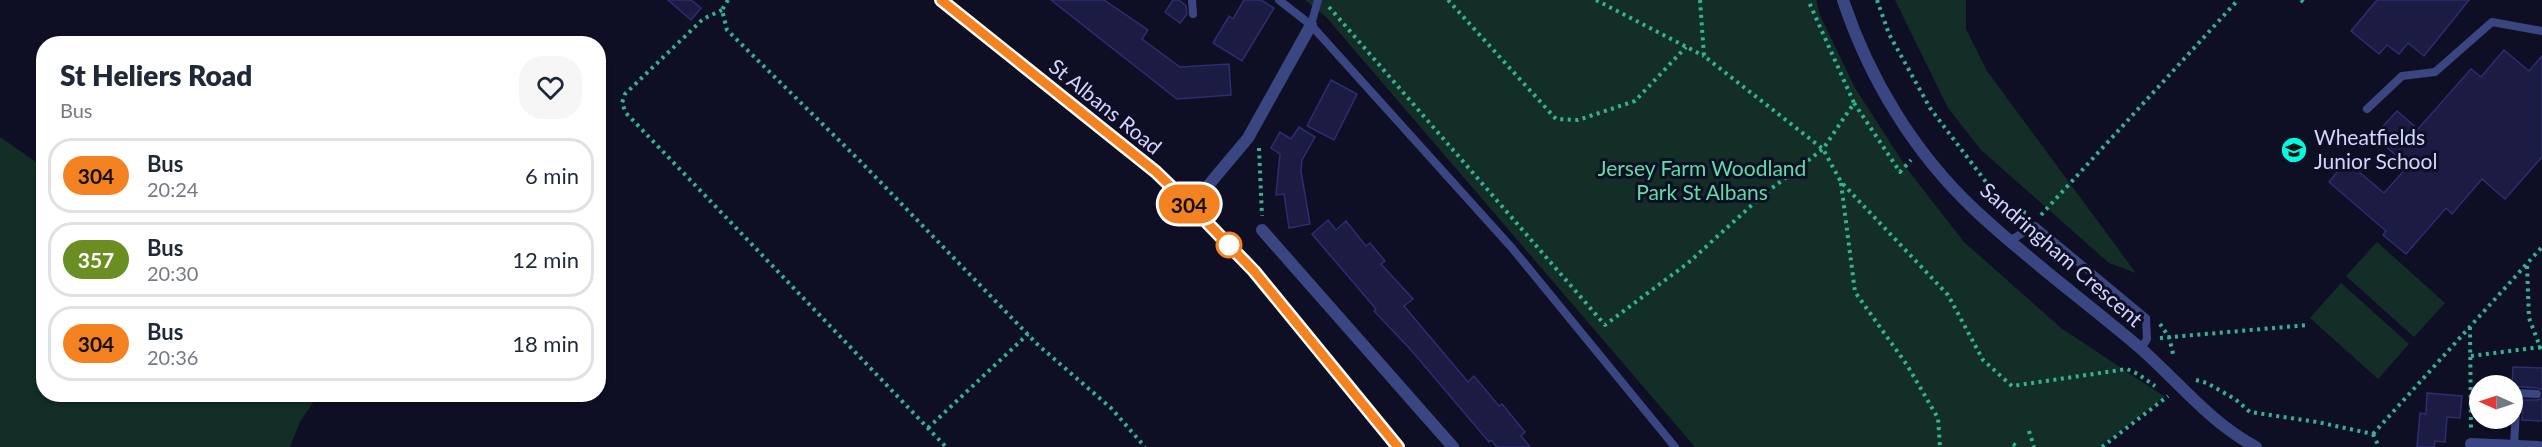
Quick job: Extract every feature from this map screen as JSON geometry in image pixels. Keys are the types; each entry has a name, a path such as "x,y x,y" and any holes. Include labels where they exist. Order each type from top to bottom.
{"main road":[{"name":"St Albans Road","path":"941,0 1156,172 1191,206 1254,271 1398,447"}],"street":[{"name":"Sandringham Crescent","path":"1842,0 1877,81 1921,149 1973,208 2009,241 2141,350 2230,433 2256,447"},
{"path":"1191,206 1248,138 1311,25"},
{"path":"1262,231 1453,447"},
{"path":"2471,444 2539,447"}],"lane":[{"path":"1192,0 1193,14"},
{"path":"1279,0 1311,25 1512,248 1675,447"},
{"path":"1311,25 1321,0"},
{"path":"2367,109 2402,76 2435,72 2492,22 2542,30"},
{"path":"2009,241 2035,226 2146,318 2147,339 2141,350"},
{"path":"2514,445 2517,393 2537,394"}],"path":[{"path":"728,0 722,10 703,19 625,94 622,102 626,113 946,447"},
{"path":"1321,0 1605,325 1688,263 1763,195 1823,149 1854,104"},
{"path":"1448,0 1556,119 1578,120 1635,101 1686,47"},
{"path":"1596,0 1704,56 1823,149 1841,182 1948,295 1983,360 2012,386 2127,369 2168,395 2102,447"},
{"path":"1700,0 1704,56"},
{"path":"1808,0 1854,104 1900,172 1921,149"},
{"path":"1877,0 1889,34 1930,108 1989,186 2010,208 2039,217 2238,0"},
{"path":"2301,0 2306,4"},
{"path":"722,10 727,30 860,161 1028,334 1111,408 1145,447"},
{"path":"1248,138 1259,146 1262,231"},
{"path":"1841,182 1855,292 1907,365 1938,418 1940,447"},
{"path":"2373,434 2542,248"},
{"path":"2470,356 2541,349 2529,318 2527,265"},
{"path":"2169,337 2308,325"},
{"path":"2470,327 2471,444"},
{"path":"928,428 1028,334"},
{"path":"2189,379 2206,383 2235,399 2250,412 2318,422 2373,434"},
{"path":"2029,431 2034,447"},
{"path":"2373,434 2379,447"},
{"path":"2013,444 2018,447"}],"green space":[{"name":"Jersey Farm Woodland Park St Albans","path":"1305,0 1816,0 1820,15 1855,88 1908,170 1964,242 2061,328 2165,397 2099,447 1695,447 1326,17"},
{"path":"1895,0 1966,0 1966,29 1987,71 2136,273 2109,263 1981,150 1948,108"},
{"path":"0,137 36,162 36,402 313,402 300,422 290,447 0,447"},
{"path":"2377,242 2445,303 2414,337 2346,276"},
{"path":"2341,283 2409,344 2378,379 2310,318"}],"building":[{"path":"668,0 691,0 701,8 691,20"},
{"path":"1051,0 1104,0 1148,30 1142,39 1180,67 1229,64 1231,95 1177,99"},
{"path":"1173,0 1179,0 1186,6 1187,14 1180,23 1165,12"},
{"path":"1244,0 1261,0 1274,8 1242,61 1213,43 1229,16 1233,19"},
{"path":"2377,0 2469,0 2424,56 2408,43 2399,54 2387,45 2379,54 2351,31"},
{"name":"Wheatfields Junior School","path":"2504,50 2529,71 2542,56 2542,157 2505,199 2482,179 2452,214 2446,208 2406,254 2383,235 2386,231 2329,182 2346,161 2384,193 2408,166 2374,136 2397,111 2418,129 2471,69 2481,77"},
{"path":"1331,80 1357,94 1334,140 1307,126"},
{"path":"1299,127 1315,137 1302,160 1301,171 1310,224 1289,228 1284,194 1276,195 1280,154 1271,148 1280,132 1291,139"},
{"path":"1328,220 1336,230 1346,221 1366,246 1370,243 1385,261 1381,264 1413,299 1404,306 1468,382 1474,376 1499,406 1502,404 1525,432 1521,436 1530,447 1497,447 1491,440 1489,442 1411,350 1374,311 1376,309 1312,234"},
{"path":"2513,367 2542,368 2542,390 2523,387 2523,375 2513,375"},
{"path":"2427,393 2462,396 2460,418 2447,417 2445,442 2435,441 2434,447 2417,447 2420,413 2426,414"},
{"path":"2542,398 2542,421 2523,420 2523,400"}],"bus line":[{"name":"304","path":"941,0 1156,172 1191,206 1254,271 1398,447"}],"place":[{"name":"Wheatfields Junior School","path":"2294,150"}]}
